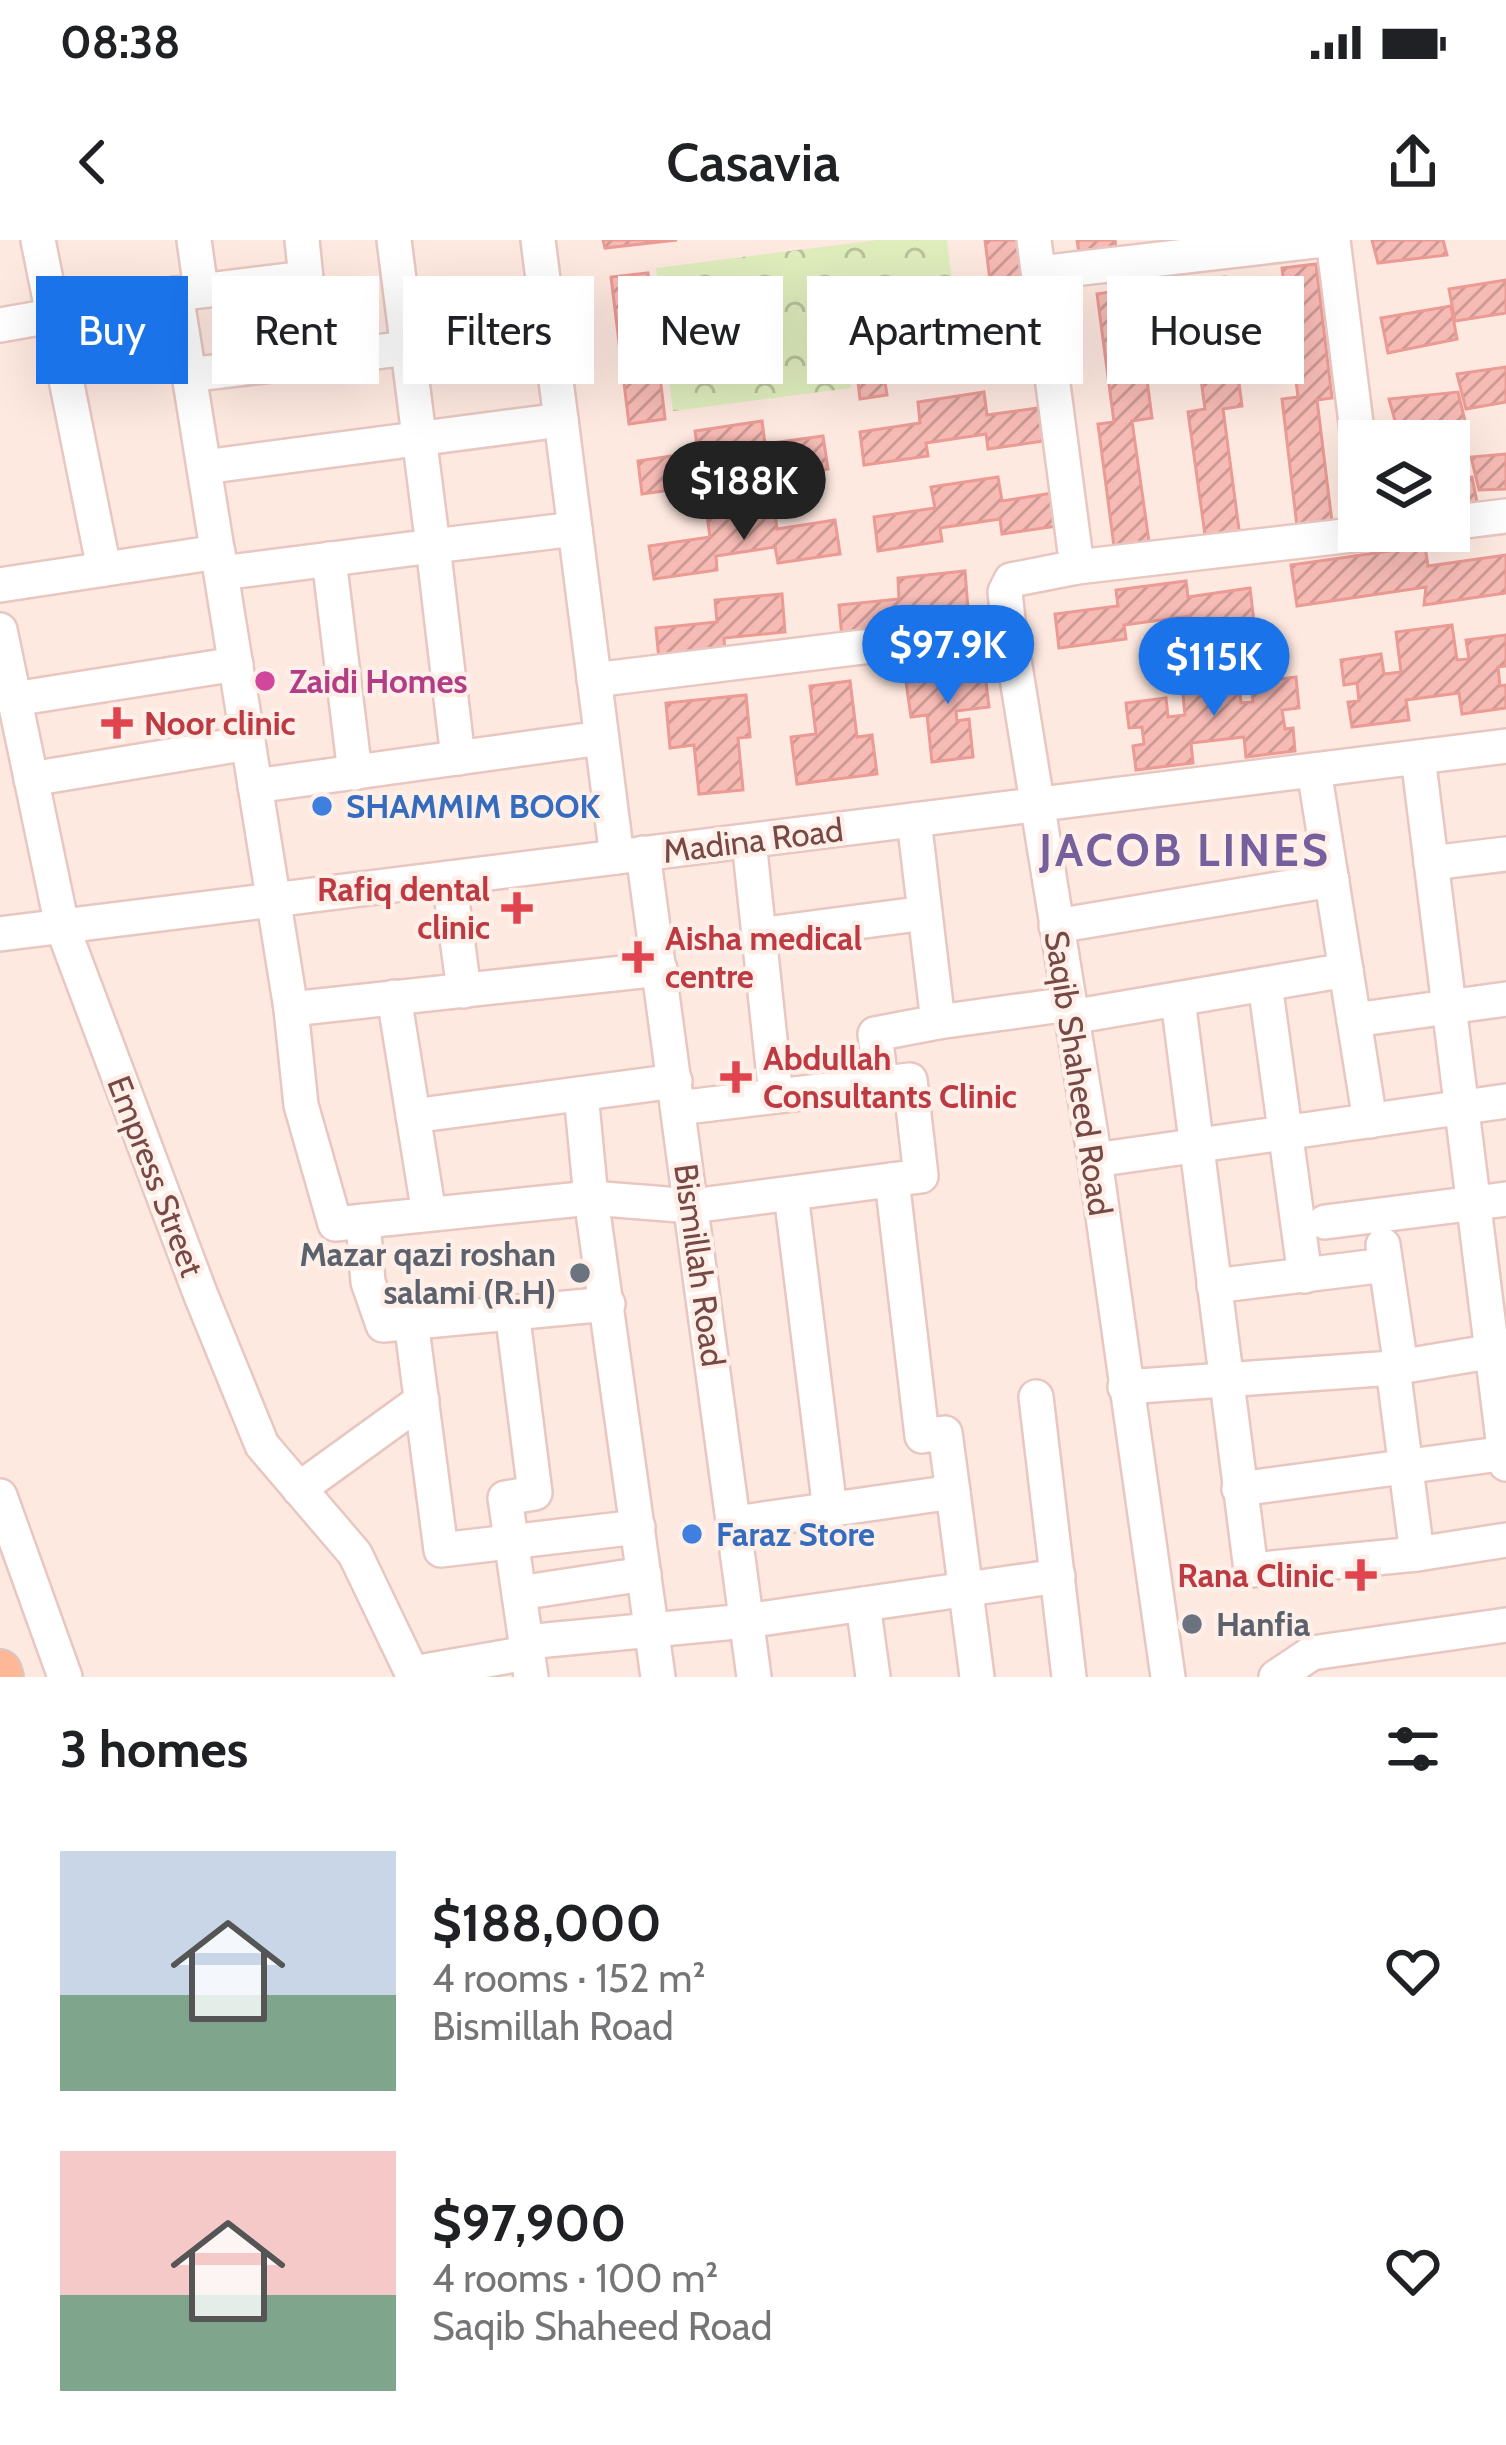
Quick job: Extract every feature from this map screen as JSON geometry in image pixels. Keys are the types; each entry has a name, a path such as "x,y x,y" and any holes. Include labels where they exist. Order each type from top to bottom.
{"street":[{"path":"38,240 45,276"},
{"path":"194,240 189,375 291,1009 301,1105 335,1224 591,1198 692,1206 921,1176 910,1079 776,1096 580,1094 413,1116"},
{"path":"189,292 306,278 302,240"},
{"path":"394,240 403,309"},
{"name":"Bismillah Road","path":"538,240 601,738 660,969 754,1677"},
{"path":"1324,240 1037,257 1077,567 1338,536"},
{"path":"1333,240 1356,420"},
{"path":"0,325 36,319"},
{"path":"189,375 403,349"},
{"path":"66,384 104,569"},
{"path":"412,384 458,758"},
{"path":"204,467 561,421"},
{"path":"1470,520 1506,516"},
{"path":"0,585 104,569 329,559 575,529"},
{"path":"329,559 355,772"},
{"name":"Saqib Shaheed Road","path":"1077,567 1011,580 1005,592 1035,805 1095,1160 1168,1677"},
{"path":"594,680 1009,629"},
{"name":"Empress Street","path":"0,630 62,926 191,1271 262,1445 355,1555 414,1675"},
{"path":"14,699 236,664"},
{"path":"255,786 601,738"},
{"path":"31,779 248,743"},
{"name":"Madina Road","path":"0,934 1506,746"},
{"path":"1418,757 1462,1107 1490,1202 1506,1464"},
{"path":"1314,770 1370,1121"},
{"path":"914,820 938,1022"},
{"path":"749,841 776,1096"},
{"path":"1432,862 1506,855"},
{"path":"449,878 464,991"},
{"path":"1056,926 1332,880"},
{"path":"759,935 925,913"},
{"path":"291,1009 660,969"},
{"path":"881,1083 875,1034 938,1022 1178,1000 1346,970"},
{"path":"1265,984 1305,1276"},
{"path":"394,997 429,1214"},
{"path":"1354,1020 1506,999"},
{"path":"1178,1000 1251,1570 1506,1540"},
{"path":"580,1094 658,1677"},
{"path":"1095,1160 1506,1101"},
{"path":"892,1180 922,1436 944,1433 977,1677"},
{"path":"791,1194 830,1510"},
{"path":"1325,1222 1490,1202"},
{"path":"1378,1216 1417,1554"},
{"path":"363,1221 368,1282 383,1324 608,1304"},
{"path":"1214,1286 1386,1265"},
{"path":"512,1311 535,1493 505,1498 528,1658"},
{"path":"411,1322 441,1550 638,1527"},
{"path":"1125,1388 1397,1368 1499,1350"},
{"path":"1036,1397 1070,1677"},
{"path":"299,1489 422,1400"},
{"path":"1239,1489 1505,1454"},
{"path":"736,1523 953,1492"},
{"path":"0,1496 64,1677"},
{"path":"518,1592 644,1574"},
{"path":"414,1675 528,1658 653,1629 746,1621 1058,1576"},
{"path":"863,1604 873,1677"},
{"path":"1276,1677 1312,1653 1506,1625"}],"green space":[{"path":"877,240 947,240 952,276 807,276 807,384 851,384 851,388 673,411 670,384 783,384 783,276 657,276 656,268"}],"building":[{"path":"603,240 677,240 605,248"},
{"path":"985,240 1023,240 1027,276 989,276"},
{"path":"1077,240 1115,240 1117,254 1080,259"},
{"path":"1372,240 1443,240 1447,255 1378,263"},
{"path":"1316,264 1332,398 1317,400 1333,530 1298,535 1282,399 1298,397 1296,384 1304,384 1304,276 1283,276 1282,268"},
{"path":"618,276 618,334 611,277"},
{"path":"1506,280 1506,313 1455,321 1449,289"},
{"path":"1107,292 1107,369 1097,294"},
{"path":"1451,306 1457,339 1388,353 1381,318"},
{"path":"1506,367 1506,402 1466,409 1457,374"},
{"path":"624,384 661,384 665,419 629,424"},
{"path":"858,384 885,384 887,395 860,399"},
{"path":"1109,384 1148,384 1152,418 1132,421 1150,549 1115,554 1098,424 1114,422"},
{"path":"1202,384 1239,384 1242,406 1223,409 1240,537 1206,542 1188,412 1205,409"},
{"path":"984,392 987,415 1045,407 1050,440 988,449 986,434 926,443 928,456 864,465 860,432 920,423 918,402"},
{"path":"1458,392 1465,420 1395,420 1389,399"},
{"path":"762,421 765,444 823,436 828,469 766,478 764,462 704,471 706,485 642,494 638,461 698,452 695,431"},
{"path":"1506,454 1506,489 1479,490 1471,457"},
{"path":"998,477 1002,501 1059,492 1064,525 1002,534 1000,519 940,528 942,541 878,551 874,517 935,508 931,487"},
{"path":"1472,477 1478,507 1470,508"},
{"path":"774,506 777,529 835,520 840,554 778,563 775,547 716,556 717,570 654,579 649,546 710,537 707,516"},
{"path":"1383,552 1426,552 1428,566 1506,555 1506,593 1424,605 1426,587 1297,606 1291,565"},
{"path":"965,571 968,609 906,615 908,631 842,638 839,605 899,599 898,578"},
{"path":"1186,581 1188,597 1250,588 1254,622 1192,630 1190,616 1124,625 1126,639 1059,648 1055,614 1118,606 1116,590"},
{"path":"782,594 785,632 724,638 725,654 659,660 656,628 717,622 715,600"},
{"path":"1452,625 1457,660 1469,659 1466,640 1506,635 1506,666 1498,667 1500,686 1506,685 1506,708 1462,714 1459,693 1406,700 1409,720 1352,727 1348,702 1359,701 1357,683 1344,685 1341,660 1381,654 1384,674 1401,672 1396,632"},
{"path":"984,665 989,707 956,711 957,721 969,719 973,757 932,762 927,715 911,717 905,675"},
{"path":"1237,668 1241,703 1253,702 1251,683 1296,677 1299,708 1282,710 1285,729 1293,728 1295,751 1246,757 1244,737 1191,743 1193,763 1136,770 1133,746 1144,744 1142,727 1129,728 1126,703 1166,698 1168,717 1185,715 1181,675"},
{"path":"850,681 857,737 872,735 877,774 797,784 791,737 816,734 810,686"},
{"path":"746,695 750,737 738,738 743,790 699,794 694,745 670,748 666,703"}],"place":[{"name":"Zaidi Homes","path":"265,681"},
{"name":"Noor clinic","path":"117,723"},
{"name":"SHAMMIM BOOK","path":"322,806"},
{"name":"Rafiq dental clinic","path":"517,908"},
{"name":"Aisha medical centre","path":"638,957"},
{"name":"Abdullah Consultants Clinic","path":"736,1077"},
{"name":"Mazar qazi roshan salami (R.H)","path":"580,1273"},
{"name":"Faraz Store","path":"692,1534"},
{"name":"Rana Clinic","path":"1361,1575"},
{"name":"Hanfia","path":"1192,1624"}],"district":[{"name":"JACOB LINES","path":"1185,850"}]}
